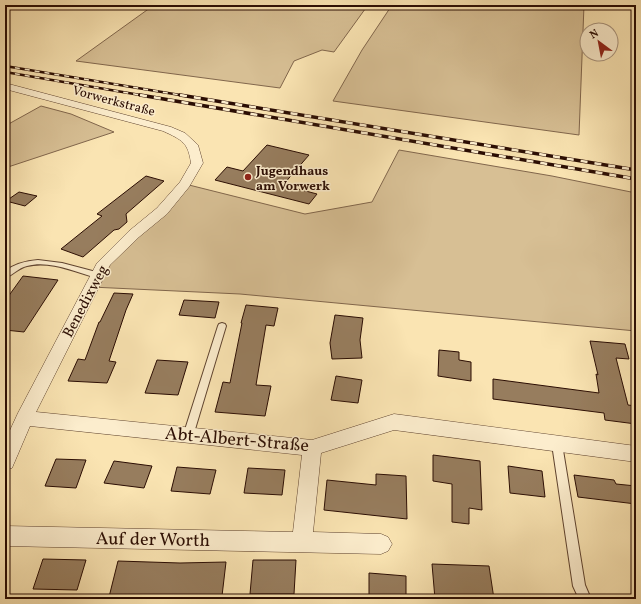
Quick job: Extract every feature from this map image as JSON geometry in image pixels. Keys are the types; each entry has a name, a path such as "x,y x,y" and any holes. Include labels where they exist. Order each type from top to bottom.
{"street":[{"name":"Vorwerkstraße","path":"5,86 160,127 182,135 194,147 197,163"},
{"name":"Benedixweg","path":"5,462 24,418 104,263 134,234 162,211 185,184 197,163"},
{"name":"Abt-Albert-Straße","path":"24,418 312,448 394,422 636,454"},
{"path":"302,542 312,448"},
{"name":"Auf der Worth","path":"5,536 381,544"}],"lane":[{"path":"5,275 12,269 42,261 97,275"},
{"path":"188,436 222,326"},
{"path":"557,444 579,586 585,599"}],"shaded area":[{"path":"154,5 368,5 334,52 322,50 294,61 280,88 76,61"},
{"path":"392,5 584,5 583,22 579,22 579,62 582,62 579,135 333,101 362,50"},
{"path":"41,106 71,114 114,132 5,168 5,126"},
{"path":"399,150 552,176 636,193 636,331 240,294 91,287 94,281 185,184 305,214 372,202"}],"building":[{"name":"Jugendhaus am Vorwerk","path":"267,145 309,155 283,185 317,194 309,204 215,180 227,167 243,171"},
{"path":"146,176 164,181 126,214 127,222 119,229 114,230 83,257 61,249 102,216 97,214"},
{"path":"19,192 37,196 25,206 6,201"},
{"path":"23,276 58,280 24,332 5,330 5,301"},
{"path":"114,293 133,294 109,361 116,362 107,383 68,381 78,359 85,360 99,322"},
{"path":"184,300 219,302 215,318 179,315"},
{"path":"246,305 278,308 274,326 266,325 256,385 271,386 265,416 215,412 223,382 230,383 241,323"},
{"path":"335,315 363,318 360,340 362,358 332,359 330,343"},
{"path":"590,341 625,344 629,359 616,358 628,405 636,406 636,424 605,420 604,413 493,399 493,379 599,393 596,374 598,375"},
{"path":"439,350 459,352 459,360 471,362 471,381 438,376"},
{"path":"157,360 188,362 178,395 145,393"},
{"path":"336,376 362,380 358,403 331,400"},
{"path":"433,455 480,461 482,510 469,508 469,524 452,522 452,484 433,481"},
{"path":"56,459 86,460 76,488 45,486"},
{"path":"114,461 152,466 144,488 104,483"},
{"path":"508,466 542,471 545,497 510,493"},
{"path":"177,467 216,470 210,494 171,491"},
{"path":"248,468 285,470 282,495 244,493"},
{"path":"376,474 406,476 407,519 324,510 327,480 376,485"},
{"path":"574,475 614,480 616,484 636,486 636,504 578,497"},
{"path":"43,559 86,560 77,590 33,589"},
{"path":"253,560 296,560 294,594 250,594"},
{"path":"118,561 180,563 226,562 222,596 152,599 109,597"},
{"path":"432,564 489,566 494,599 435,599"},
{"path":"369,573 406,576 406,599 369,599"}],"railway":[{"path":"5,66 186,96"},
{"path":"5,72 146,96"},
{"path":"140,95 636,179"},
{"path":"180,95 636,170"}],"place":[{"name":"Jugendhaus am Vorwerk","path":"248,177"}]}
